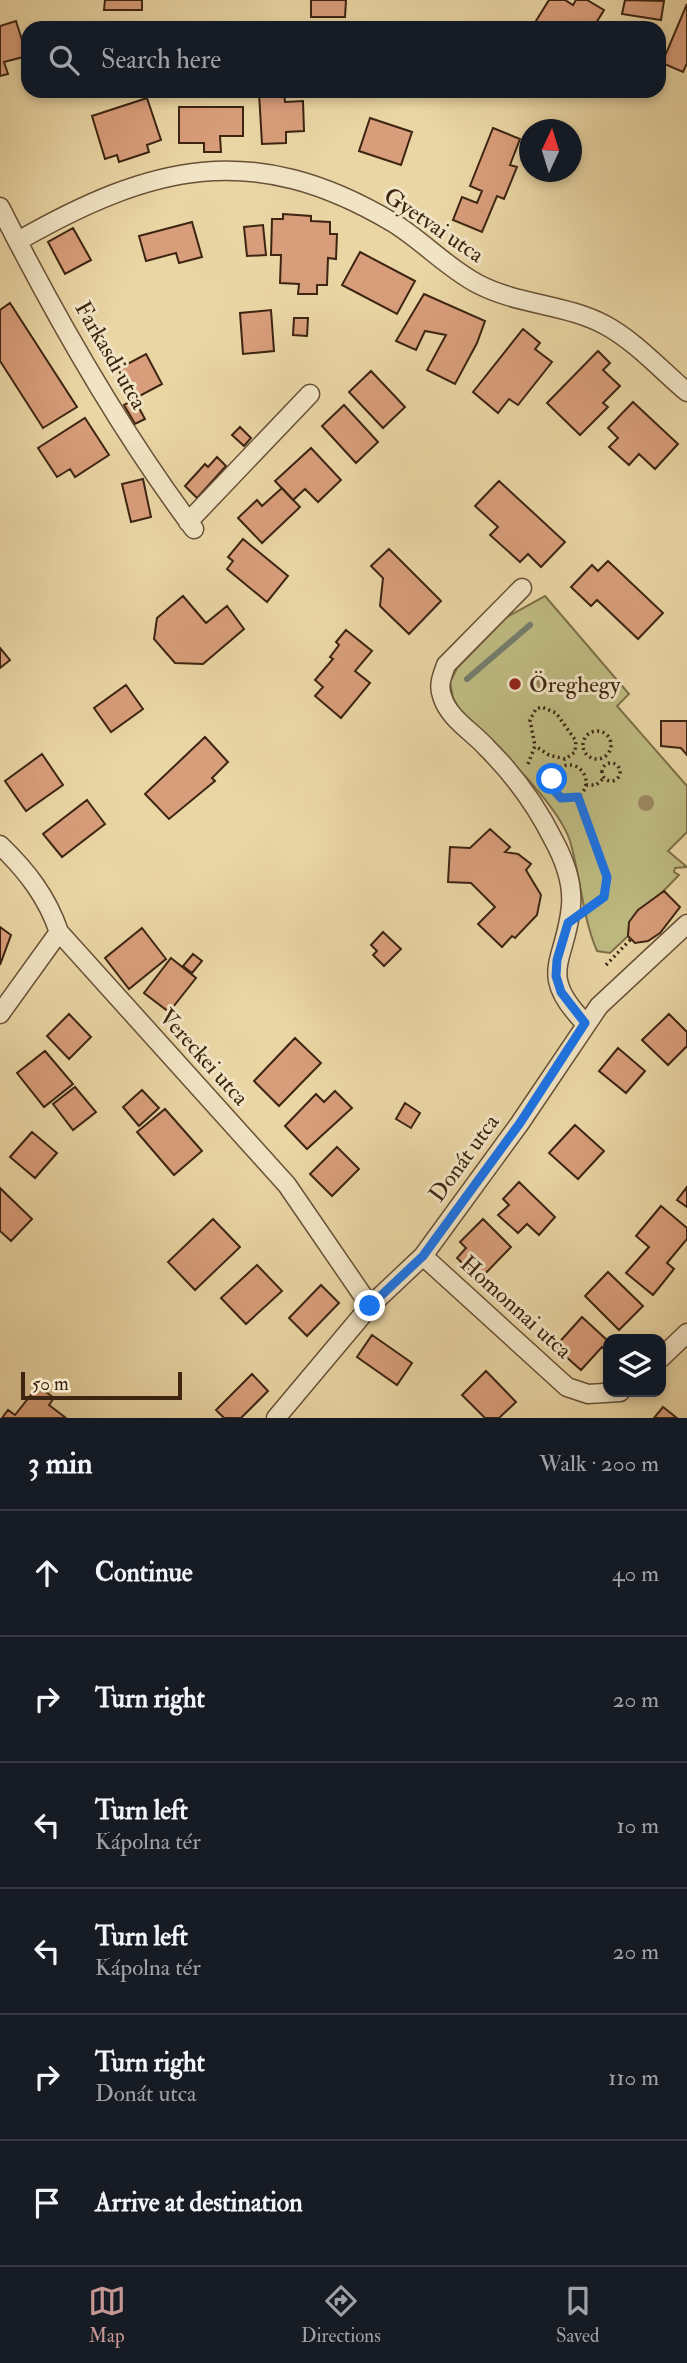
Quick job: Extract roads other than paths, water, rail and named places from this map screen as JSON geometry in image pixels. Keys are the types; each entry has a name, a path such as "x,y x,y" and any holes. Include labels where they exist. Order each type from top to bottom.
{"street":[{"name":"Gyetvai utca","path":"18,241 105,195 162,176 217,171 252,172 288,178 346,198 394,223 480,285 605,325 687,392"},
{"name":"Farkasdi utca","path":"0,207 129,437 191,525 310,394"},
{"path":"522,588 446,665 440,681 442,697 451,713 488,748 522,790 553,838 565,864 571,904 557,960 556,976 569,1007 585,1023"},
{"name":"Vereckei utca","path":"0,845 27,873 50,904 59,932 287,1185 370,1306"},
{"name":"Donát utca","path":"276,1418 370,1306 423,1256 520,1123 585,1023 626,978 654,957 687,924"},
{"path":"0,1014 59,932"},
{"name":"Homonnai utca","path":"423,1256 568,1387 588,1394 603,1393"},
{"path":"666,1353 687,1333"}],"waterway":[{"path":"467,679 530,625"}],"place":[{"name":"Öreghegy","path":"515,684"}]}
